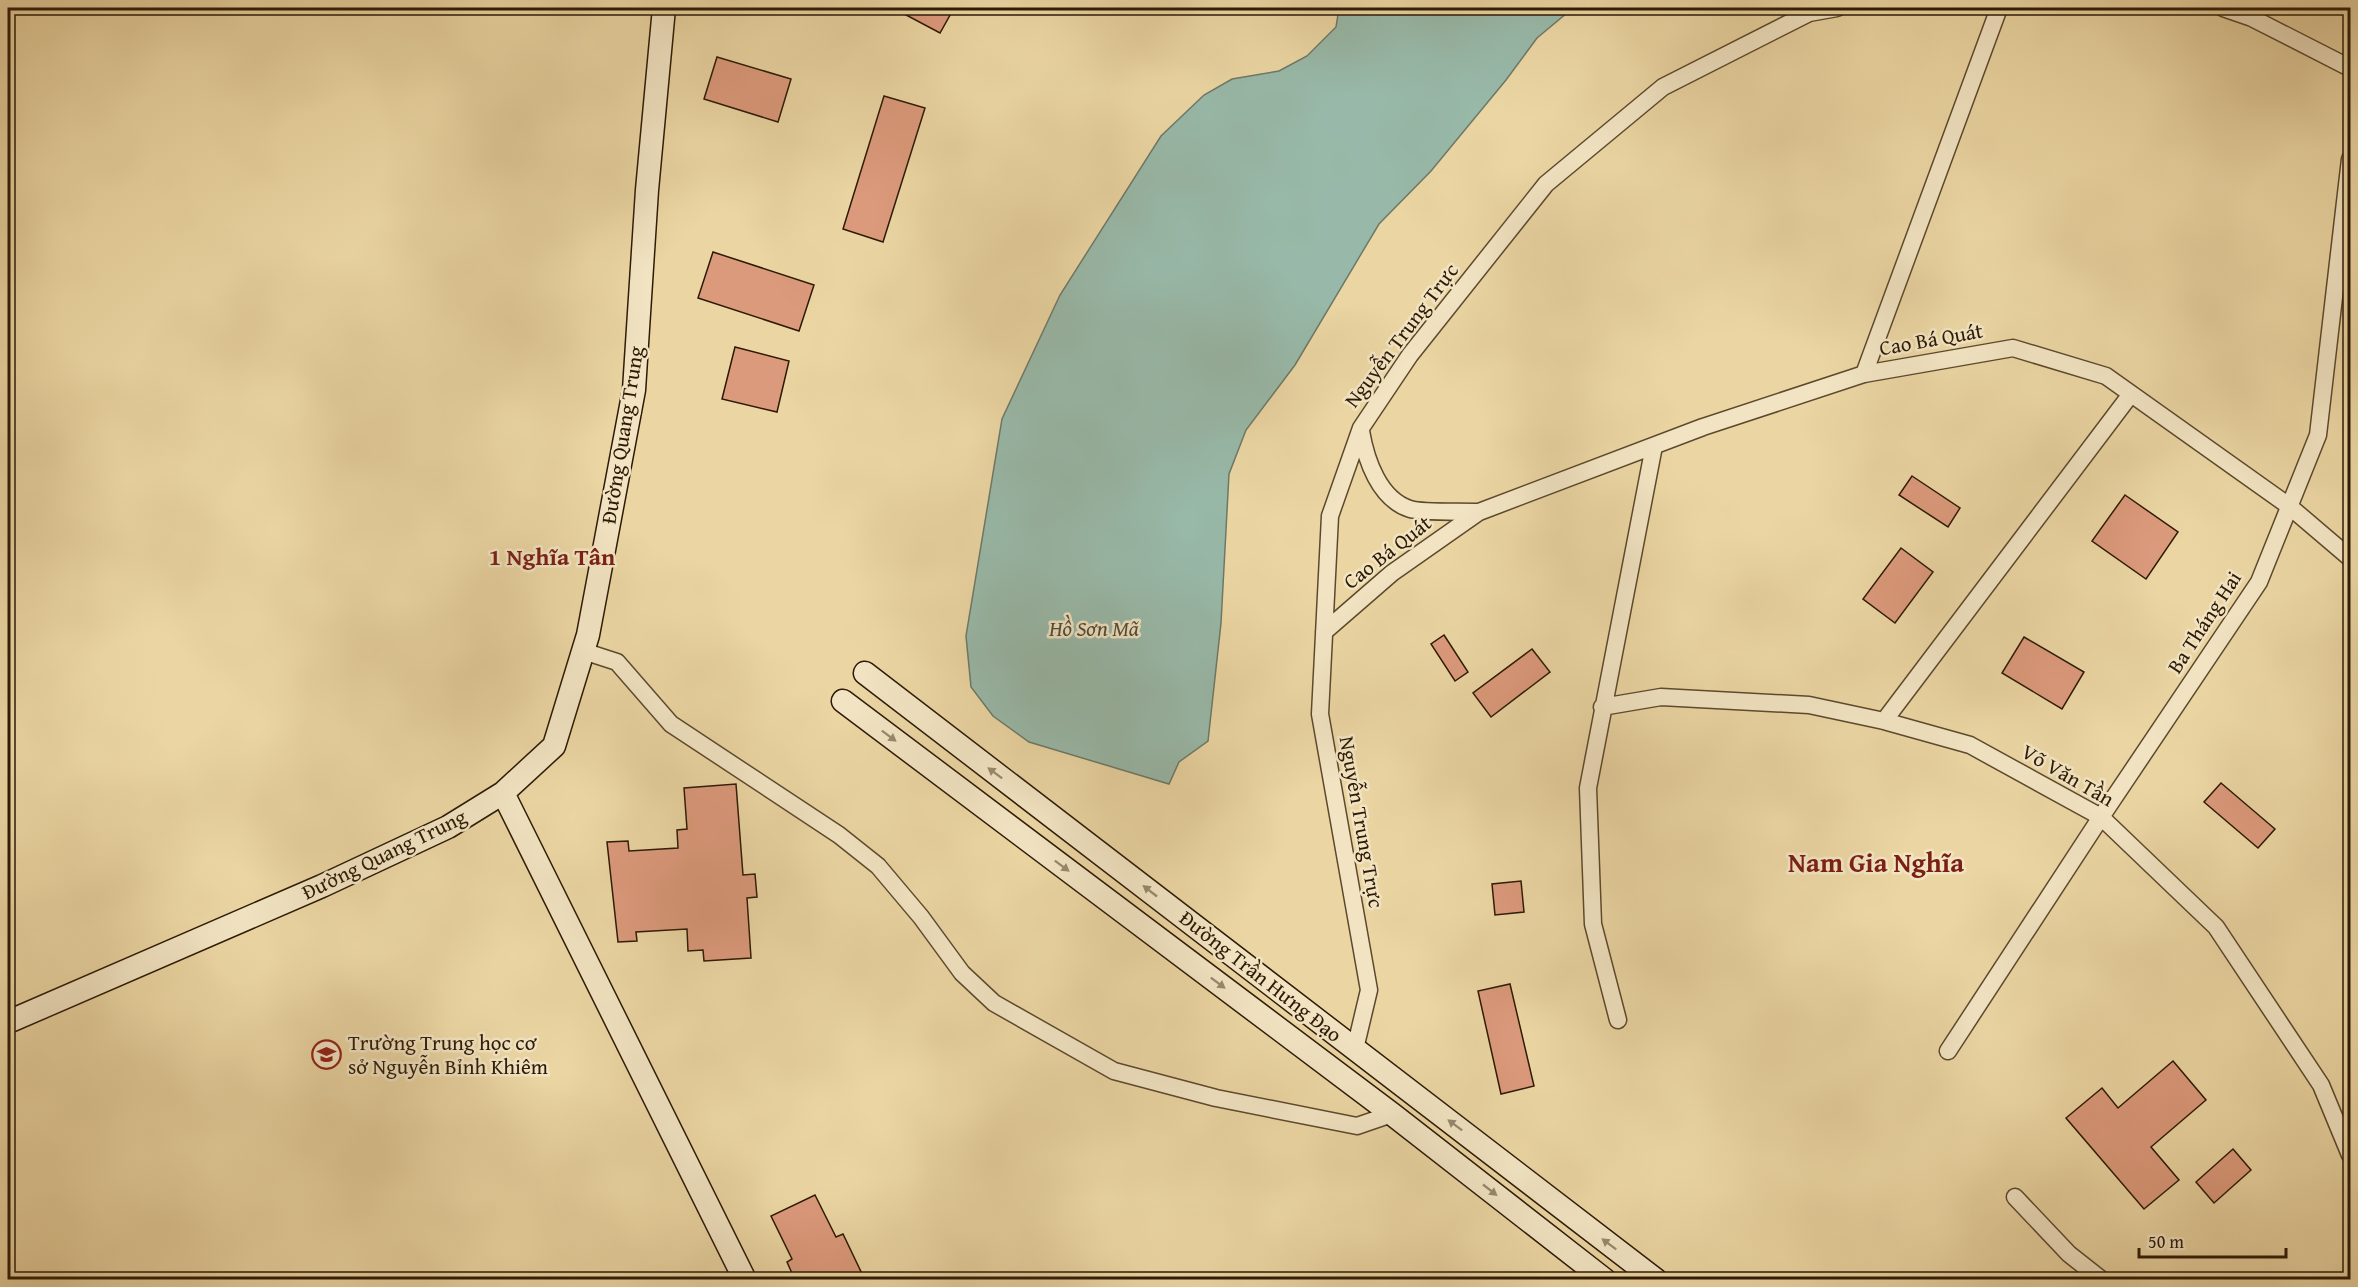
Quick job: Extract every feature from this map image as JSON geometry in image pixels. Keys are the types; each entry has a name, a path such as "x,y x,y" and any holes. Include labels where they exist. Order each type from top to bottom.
{"street":[{"name":"Đường Quang Trung","path":"8,1022 447,827 503,793 554,746 588,635 634,390 647,190 664,8"},
{"name":"Nguyễn Trung Trực","path":"1355,1049 1369,990 1320,714 1330,516 1360,428 1410,355 1546,184 1663,87 1809,13 1837,8"},
{"path":"1864,375 1999,8"},
{"path":"2223,8 2252,18 2350,68"},
{"name":"Ba Tháng Hai","path":"1948,1052 2101,817 2259,582 2319,435 2350,166"},
{"name":"Cao Bá Quát","path":"1324,632 1392,573 1479,512 1703,427 1864,375 2013,348 2106,376 2289,506 2350,558"},
{"path":"1884,721 2131,394"},
{"name":"Cao Bá Quát","path":"1360,428 1364,447 1384,493 1410,509 1479,512"},
{"path":"1618,1020 1593,924 1588,788 1654,446"},
{"path":"583,651 616,662 671,724 839,835 878,866 921,917 962,973 994,1003 1114,1071 1216,1098 1357,1126 1392,1114"},
{"name":"Đường Trần Hưng Đạo","path":"865,673 1656,1280"},
{"name":"Võ Văn Tần","path":"1602,707 1673,698 1809,705 1884,721 1970,745 2101,817 2216,927 2321,1085 2350,1155"},
{"name":"Đường Trần Hưng Đạo","path":"843,700 1392,1114 1605,1280"},
{"path":"503,793 745,1280"},
{"path":"1032,844 1053,817"},
{"path":"1337,1073 1355,1049"},
{"path":"2015,1197 2069,1254 2102,1280"}],"water":[{"name":"Hồ Sơn Mã","path":"1339,8 1573,8 1537,38 1506,80 1431,171 1379,224 1295,365 1246,430 1229,474 1221,623 1208,741 1179,762 1169,784 1029,742 993,716 971,687 966,636 1002,419 1060,295 1161,136 1204,95 1232,79 1279,71 1307,56 1336,27"}],"building":[{"path":"893,8 954,8 940,33"},
{"path":"717,57 791,79 778,122 704,99"},
{"path":"884,96 925,108 883,242 843,229"},
{"path":"713,252 814,285 799,331 698,298"},
{"path":"735,347 789,361 777,412 722,399"},
{"path":"1912,476 1960,508 1948,527 1899,495"},
{"path":"2125,495 2178,532 2146,579 2092,541"},
{"path":"1901,548 1933,572 1895,623 1863,599"},
{"path":"1444,635 1468,672 1455,681 1431,644"},
{"path":"2024,637 2084,672 2062,709 2002,673"},
{"path":"1532,649 1550,672 1491,717 1473,693"},
{"path":"2221,783 2275,829 2258,848 2204,802"},
{"path":"736,784 743,875 755,874 757,897 747,898 751,958 704,961 703,950 688,951 687,929 636,932 637,941 618,942 607,842 628,841 629,851 678,848 677,830 687,829 684,788"},
{"path":"1521,881 1524,912 1495,915 1492,884"},
{"path":"1510,984 1534,1086 1501,1094 1478,991"},
{"path":"2173,1061 2206,1100 2151,1147 2179,1180 2144,1209 2066,1118 2102,1088 2118,1108"},
{"path":"2233,1149 2251,1170 2214,1203 2196,1182"},
{"path":"815,1195 836,1237 843,1234 865,1280 795,1280 787,1262 792,1259 771,1216"}],"place":[{"name":"Trường Trung học cơ sở Nguyễn Bỉnh Khiêm","path":"327,1054"}],"district":[{"name":"1 Nghĩa Tân","path":"552,556"},
{"name":"Nam Gia Nghĩa","path":"1876,862"}]}
